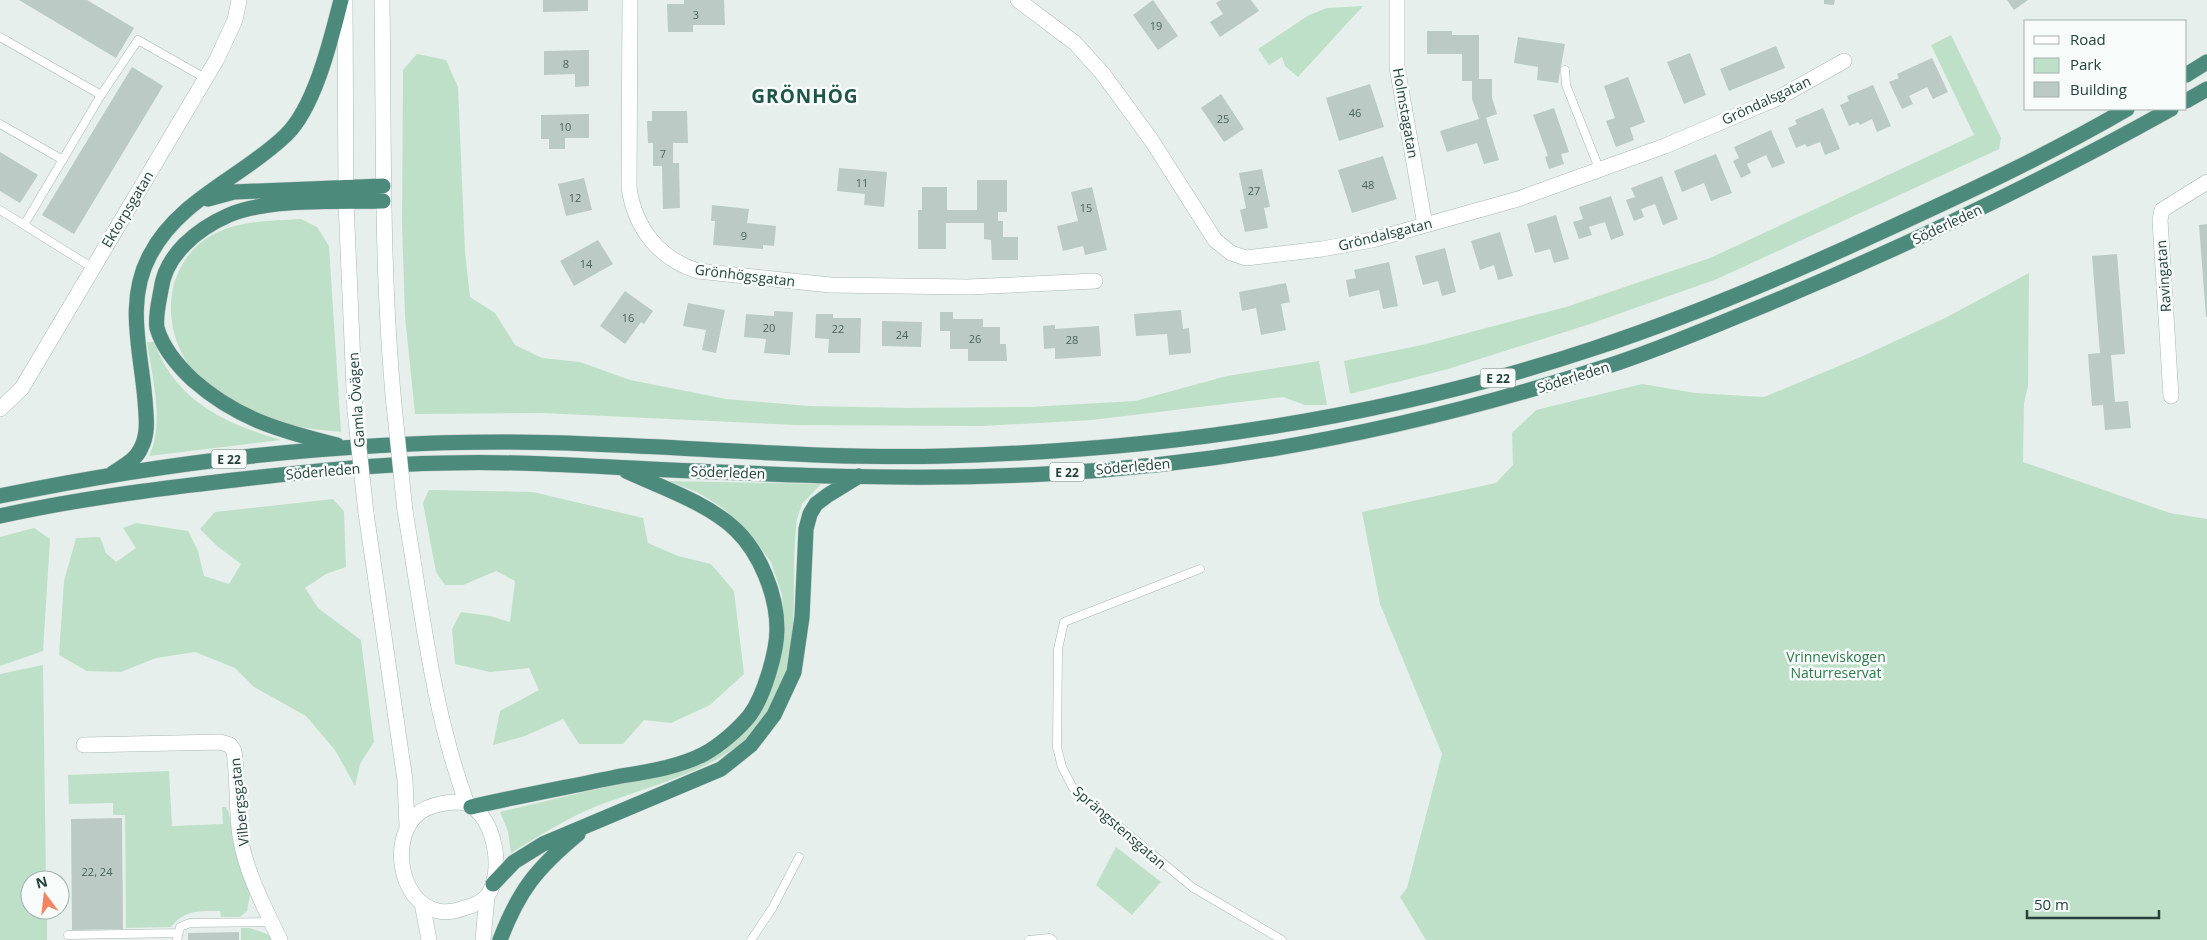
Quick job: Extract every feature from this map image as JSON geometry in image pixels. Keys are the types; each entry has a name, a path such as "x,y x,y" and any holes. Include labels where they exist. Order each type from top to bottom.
{"highway":[{"path":"111,475 132,460 141,450 146,436 144,393 136,317 138,286 150,254 168,228 195,201 232,178 286,135 305,111 343,0"},
{"path":"2187,74 2207,62"},
{"path":"2187,99 2207,89"},
{"name":"Söderleden","path":"0,496 111,475 206,462 348,448 510,442 820,455 936,457 1031,454 1148,445 1262,430 1398,403 1459,388 1590,350 1650,328 1811,264 1936,207 2125,110"},
{"name":"Söderleden","path":"0,516 143,490 327,469 448,463 860,475 1044,474 1154,465 1272,449 1411,421 1480,404 1611,365 1676,342 1818,283 1965,216 2115,140 2169,110"},
{"path":"348,448 289,433 234,411 215,399 179,367 164,345 157,326 161,287 169,263 185,244 207,227 230,214 253,208 345,195 383,186"},
{"path":"195,201 234,192 345,195 383,201"},
{"path":"469,805 666,767 704,754 729,735 750,714 763,687 774,656 776,621 768,582 747,543 735,529 690,501 617,467"},
{"path":"490,890 514,862 543,844 721,768 751,745 774,716 794,672 799,647 806,529 810,514 816,504 860,475"},
{"path":"500,940 510,915 528,881 548,859 590,824"}],"street":[{"name":"Ektorpsgatan","path":"0,410 22,388 205,78 235,20 238,0"},
{"name":"Gamla Övägen","path":"343,0 345,195 356,411 366,513 405,780 407,826"},
{"path":"382,0 383,201 389,356 394,405 406,511 437,702 451,760 469,805"},
{"name":"Grönhögsgatan","path":"630,0 629,188 632,207 640,226 652,242 680,266 698,271 830,285 968,287 1096,281"},
{"name":"Gröndalsgatan","path":"1018,0 1075,43 1103,74 1146,133 1215,240 1231,253 1246,258 1322,249 1372,240 1518,199 1600,171 1780,97 1844,61"},
{"name":"Holmstagatan","path":"1397,0 1397,66 1425,225"},
{"name":"Ravingatan","path":"2171,396 2160,220 2162,210 2207,182"},
{"name":"Vilbergsgatan","path":"84,745 220,742 230,745 234,751 236,767 240,836 248,868 280,940"},
{"path":"483,940 496,852 490,830 480,814 469,805 453,802 436,804 420,812 407,826 401,841 403,872 410,889 422,903 437,911 454,912 474,905 490,890"},
{"path":"422,903 429,940"}],"lane":[{"path":"0,38 101,95"},
{"path":"24,225 101,95 138,40 205,78"},
{"path":"1565,70 1566,85 1600,171"},
{"path":"0,124 63,160"},
{"path":"0,210 93,268"},
{"name":"Sprängstensgatan","path":"1200,569 1064,622 1058,649 1056,747 1062,767 1073,788 1100,813 1192,887 1282,940"},
{"path":"751,940 773,907 799,857"},
{"path":"68,935 177,936 180,927 190,923 271,922"},
{"path":"1029,940 1050,938 1052,940"}],"green space":[{"path":"1363,6 1298,77 1285,66 1282,57 1269,65 1258,49 1309,15 1327,8"},
{"path":"1951,35 2001,138 1999,149 1717,279 1590,324 1448,369 1350,394 1344,361 1422,345 1566,307 1710,258 1974,135 1931,45"},
{"path":"417,54 446,60 458,87 465,252 470,297 495,313 515,345 542,358 580,362 630,380 726,399 809,406 908,408 1030,407 1135,401 1227,376 1319,361 1327,405 1305,405 1283,397 1092,420 982,426 795,425 542,413 415,414 405,316 402,223 403,70"},
{"path":"301,219 317,227 329,246 341,432 301,427 279,421 258,414 227,398 210,387 193,371 181,352 174,331 171,309 173,288 181,267 193,249 212,235 234,226 256,222"},
{"name":"Vrinneviskogen Naturreservat","path":"2029,273 2028,386 2024,403 2023,462 2170,513 2207,519 2207,940 1426,940 1400,897 1407,888 1442,754 1380,604 1362,512 1496,483 1513,465 1512,433 1536,410 1642,384 1695,393 1764,397 1863,356 1947,317"},
{"path":"147,342 154,342 163,362 175,380 204,407 240,426 281,440 149,456 154,443 157,415"},
{"path":"668,481 821,484 802,504 797,519 794,555 793,627 788,662 777,696 761,723 740,744 715,760 688,773 597,806 575,816 511,853 508,831 500,812 681,769 769,695 780,662 784,629 782,595 771,562 750,534 723,508 697,492"},
{"path":"429,490 533,492 643,518 648,543 678,556 711,564 734,591 744,674 710,705 671,723 644,720 623,744 579,744 563,719 525,736 493,745 500,711 539,690 529,668 490,672 455,664 452,629 461,612 490,616 510,622 515,581 496,571 463,585 445,585 436,572 423,503"},
{"path":"333,499 344,511 346,567 326,574 305,588 318,608 361,640 374,742 360,764 355,786 335,750 306,716 254,687 235,668 195,652 156,658 121,672 87,671 59,655 64,581 76,538 100,537 106,553 116,562 136,548 123,528 136,523 188,531 198,551 204,576 229,584 241,564 217,546 200,529 215,512"},
{"path":"34,528 50,539 43,651 0,666 0,537"},
{"path":"43,665 46,870 20,870 20,920 47,920 47,940 0,940 0,674"},
{"path":"169,771 172,826 223,824 222,807 226,807 229,813 233,841 250,895 247,911 240,917 221,917 220,911 199,912 181,917 171,927 126,928 125,815 113,815 113,803 69,804 68,775"},
{"path":"1116,847 1161,882 1132,915 1096,885"},
{"path":"241,928 250,928 270,935 273,940 241,940"}],"building":[{"path":"19,0 87,0 134,28 116,58"},
{"path":"543,0 588,0 588,11 543,12"},
{"path":"684,0 724,0 725,25 693,25 693,32 668,32 667,4 684,4"},
{"path":"1153,0 1178,36 1158,50 1133,15"},
{"path":"1221,0 1251,0 1259,11 1220,37 1210,22 1223,14 1216,3"},
{"path":"1824,0 1835,0 1834,5 1824,4"},
{"path":"2007,0 2028,0 2014,10"},
{"path":"1427,31 1452,31 1452,35 1479,35 1479,79 1492,79 1492,98 1497,114 1486,118 1499,160 1484,164 1477,143 1447,152 1440,131 1479,119 1472,99 1472,81 1462,81 1462,54 1427,54"},
{"path":"1518,37 1565,44 1558,83 1537,80 1538,67 1514,63"},
{"path":"1776,46 1785,68 1729,91 1720,69"},
{"path":"589,50 589,86 575,87 575,74 544,75 544,51"},
{"path":"1690,53 1706,95 1684,104 1667,62"},
{"path":"1932,58 1948,92 1933,99 1927,87 1909,96 1913,104 1902,109 1889,82 1899,78 1897,74"},
{"path":"132,67 163,86 74,234 42,215"},
{"path":"1628,77 1645,122 1630,128 1634,140 1616,147 1606,121 1615,118 1604,86"},
{"path":"1370,84 1384,127 1339,141 1326,98"},
{"path":"1873,85 1891,126 1877,132 1872,119 1860,125 1858,122 1849,126 1840,105 1849,101 1847,96"},
{"path":"1221,94 1244,129 1224,142 1201,108"},
{"path":"1554,108 1569,152 1561,154 1564,164 1549,169 1545,157 1548,156 1533,115"},
{"path":"1823,108 1840,149 1825,155 1820,142 1807,147 1805,144 1796,148 1788,128 1797,124 1795,120"},
{"path":"652,111 687,111 688,143 673,143 673,163 679,163 680,208 663,209 662,166 653,166 653,143 648,143 647,121 652,121"},
{"path":"589,114 589,138 565,138 565,149 549,149 549,139 541,139 541,115"},
{"path":"1771,130 1785,163 1772,168 1766,155 1747,164 1751,173 1741,178 1733,161 1739,158 1734,147"},
{"path":"0,152 38,175 20,203 0,191"},
{"path":"1716,154 1732,193 1711,201 1704,183 1682,192 1674,171"},
{"path":"1383,156 1397,199 1352,213 1338,170"},
{"path":"839,168 887,172 884,207 864,205 865,194 837,191"},
{"path":"1262,169 1270,207 1264,208 1268,228 1245,232 1240,210 1246,208 1239,173"},
{"path":"1662,176 1678,219 1663,225 1655,204 1641,209 1644,217 1634,221 1626,200 1635,197 1631,188"},
{"path":"584,178 592,210 566,216 558,184"},
{"path":"977,180 1007,180 1007,212 998,212 998,221 1003,221 1003,237 1018,237 1018,260 992,260 991,240 984,239 984,223 946,223 946,249 918,249 918,210 922,210 922,187 947,187 947,210 977,210"},
{"path":"1092,187 1107,250 1085,255 1083,246 1063,251 1057,226 1078,221 1071,192"},
{"path":"1611,196 1624,235 1611,240 1605,222 1589,227 1592,235 1579,239 1573,222 1583,219 1579,207"},
{"path":"712,205 749,209 747,223 776,226 774,246 763,245 763,249 713,245 715,221 711,221"},
{"path":"1556,215 1569,259 1554,263 1550,249 1535,253 1527,224"},
{"path":"2207,224 2207,317 2206,317 2199,225"},
{"path":"1500,232 1513,276 1498,280 1494,265 1480,270 1471,241"},
{"path":"598,240 613,264 574,286 560,261"},
{"path":"1445,248 1456,292 1442,296 1438,281 1423,285 1415,256"},
{"path":"2117,254 2125,354 2111,355 2115,402 2128,401 2131,428 2105,430 2103,405 2092,406 2088,354 2100,353 2092,256"},
{"path":"1389,262 1398,306 1383,309 1379,290 1349,297 1346,280 1356,278 1354,270"},
{"path":"1286,283 1290,302 1281,304 1286,330 1261,335 1256,308 1242,311 1239,292"},
{"path":"625,291 653,311 644,324 641,322 625,344 600,326"},
{"path":"688,303 725,310 716,353 702,350 706,330 683,326"},
{"path":"1181,310 1183,329 1189,328 1191,353 1169,355 1167,334 1136,336 1134,314"},
{"path":"774,311 793,312 790,355 764,353 766,339 744,337 746,314 774,316"},
{"path":"940,312 953,312 953,319 983,319 983,327 1000,327 1000,344 1006,344 1007,361 968,361 968,349 950,349 950,331 940,331"},
{"path":"816,314 833,314 833,318 861,318 860,353 828,353 829,339 815,338"},
{"path":"882,321 922,322 921,347 882,346"},
{"path":"1055,325 1055,329 1099,326 1101,356 1055,359 1055,348 1044,349 1043,326"},
{"path":"122,818 123,929 72,930 71,819"},
{"path":"239,932 239,940 188,940 188,933"}],"district":[{"name":"GRÖNHÖG","path":"805,96"}]}
